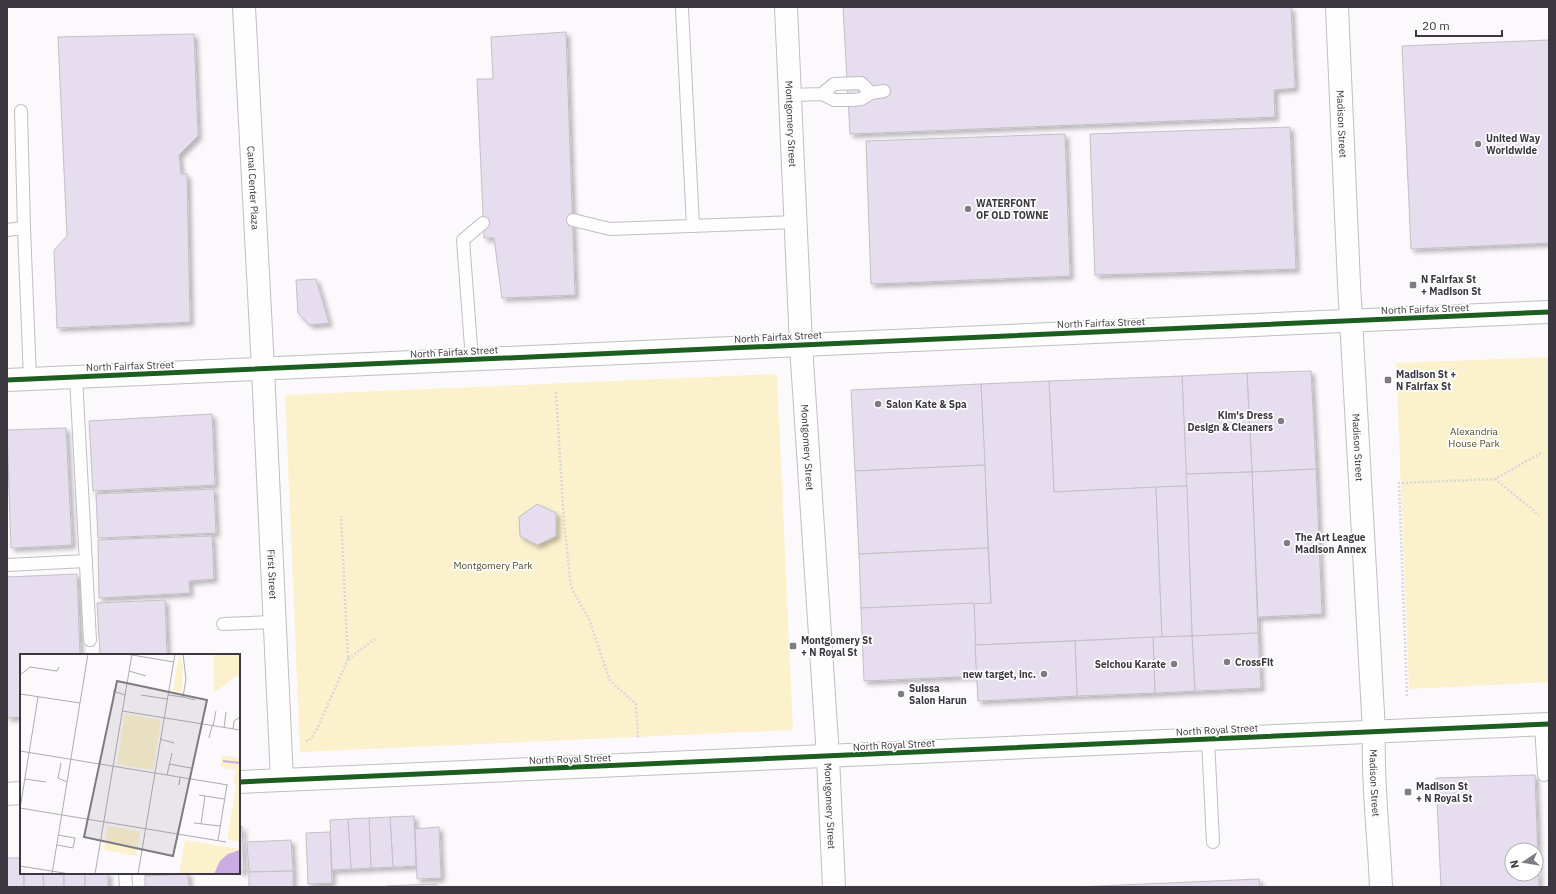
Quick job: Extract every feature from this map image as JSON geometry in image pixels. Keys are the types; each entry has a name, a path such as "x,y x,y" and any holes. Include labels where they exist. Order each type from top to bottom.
{"street":[{"name":"Canal Center Plaza","path":"244,7 263,369"},
{"name":"Montgomery Street","path":"786,7 801,345 828,757 834,887"},
{"name":"Madison Street","path":"1337,7 1374,731 1373,769 1379,835 1381,887"},
{"name":"North Fairfax Street","path":"7,380 1549,312"},
{"name":"First Street","path":"263,369 282,780"},
{"name":"North Royal Street","path":"240,782 1545,724"},
{"path":"7,794 20,793"}],"lane":[{"path":"682,9 693,226"},
{"path":"822,94 834,84 861,82 871,92"},
{"path":"790,95 822,94 834,100 861,99 871,92 884,91"},
{"path":"21,111 30,379"},
{"path":"573,220 610,229 796,222"},
{"path":"472,360 463,240 483,223"},
{"path":"7,230 24,228"},
{"path":"76,377 90,640"},
{"path":"7,565 86,561"},
{"path":"223,624 274,622"},
{"path":"1544,775 1545,724"},
{"path":"1208,739 1213,842"},
{"path":"125,874 126,887"}],"path":[{"path":"556,392 564,522 571,587 589,619 610,681 636,704 636,726 642,765"},
{"path":"1407,696 1400,482 1495,479 1543,452"},
{"path":"1495,479 1539,515"},
{"path":"280,744 309,741 317,729 348,660 341,516"},
{"path":"348,660 375,639"}],"green space":[{"name":"Alexandria House Park","path":"1549,357 1549,682 1409,689 1396,363"},
{"name":"Montgomery Park","path":"777,374 793,730 300,752 285,395"}],"building":[{"path":"843,7 1291,7 1295,88 1274,90 1275,117 850,134"},
{"path":"566,32 575,295 502,298 494,238 484,238 477,79 493,79 491,37"},
{"path":"194,34 198,136 179,155 181,174 187,174 190,322 57,328 54,250 67,236 58,37"},
{"name":"United Way Worldwide","path":"1549,40 1549,243 1411,249 1402,46"},
{"path":"1290,127 1296,269 1095,275 1090,134"},
{"name":"WATERFONT OF OLD TOWNE","path":"1065,134 1070,276 871,284 866,141"},
{"path":"316,279 329,323 310,325 298,313 296,280"},
{"name":"Kim's Dress Design & Cleaners","path":"1311,371 1316,469 1252,472 1247,373"},
{"path":"1247,373 1252,472 1186,474 1182,376"},
{"path":"1182,376 1187,486 1054,492 1049,381"},
{"path":"1049,381 1054,492 1156,487 1162,637 975,645 974,603 991,603 981,384"},
{"path":"981,384 985,465 855,471 851,390"},
{"path":"212,414 215,485 93,491 89,421"},
{"path":"66,428 72,545 11,548 7,430"},
{"path":"985,465 988,548 859,554 855,471"},
{"name":"The Art League Madison Annex","path":"1316,469 1322,614 1258,617 1252,472"},
{"path":"1252,472 1258,633 1192,636 1186,474"},
{"path":"1187,486 1192,636 1162,637 1156,487"},
{"path":"214,489 216,533 98,538 96,494"},
{"path":"537,504 556,513 556,536 537,545 520,536 519,517"},
{"path":"212,536 214,579 189,581 190,593 99,598 98,540"},
{"path":"988,548 991,603 861,608 859,554"},
{"path":"77,574 80,654 20,654 20,717 7,718 7,577"},
{"path":"165,600 167,654 100,654 97,603"},
{"path":"974,603 977,676 864,681 861,608"},
{"name":"CrossFit","path":"1258,633 1261,688 1195,691 1192,636"},
{"name":"Seichou Karate","path":"1192,636 1195,691 1155,693 1153,637"},
{"path":"1153,637 1155,693 1077,696 1075,641"},
{"path":"1075,641 1077,696 978,701 975,645"},
{"path":"1535,775 1537,842 1504,842 1504,882 1539,882 1539,887 1441,887 1436,778"},
{"path":"414,816 416,866 393,867 390,817"},
{"path":"390,817 393,867 371,868 369,818"},
{"path":"369,818 371,868 351,869 348,819"},
{"path":"348,819 351,869 332,870 330,820"},
{"path":"242,826 244,872 240,872 240,827"},
{"path":"439,827 441,878 417,879 415,829"},
{"path":"330,832 332,883 308,884 306,833"},
{"path":"291,840 293,871 249,872 247,842"},
{"path":"7,858 20,858 20,874 24,874 24,887 7,887"},
{"path":"293,871 293,887 249,887 249,872"},
{"path":"24,874 43,874 44,887 24,887"},
{"path":"43,874 64,874 64,887 44,887"},
{"path":"64,874 85,874 85,887 64,887"},
{"path":"85,874 108,874 108,887 85,887"},
{"path":"145,874 188,874 145,876"},
{"path":"188,874 189,887 145,887 145,876"},
{"path":"1259,879 1260,887 1077,887"},
{"path":"436,884 436,887 386,887 386,886"}],"cycle path":[{"path":"7,380 1549,312"},
{"path":"240,782 1549,724"}],"place":[{"name":"United Way Worldwide","path":"1478,144"},
{"name":"WATERFONT OF OLD TOWNE","path":"968,209"},
{"name":"N Fairfax St + Madison St","path":"1413,285"},
{"name":"Madison St + N Fairfax St","path":"1388,380"},
{"name":"Salon Kate & Spa","path":"878,404"},
{"name":"Kim's Dress Design & Cleaners","path":"1281,421"},
{"name":"The Art League Madison Annex","path":"1287,543"},
{"name":"Montgomery St + N Royal St","path":"793,646"},
{"name":"CrossFit","path":"1227,662"},
{"name":"Seichou Karate","path":"1174,664"},
{"name":"new target, inc.","path":"1044,674"},
{"name":"Suissa Salon Harun","path":"901,694"},
{"name":"Madison St + N Royal St","path":"1408,792"}]}
